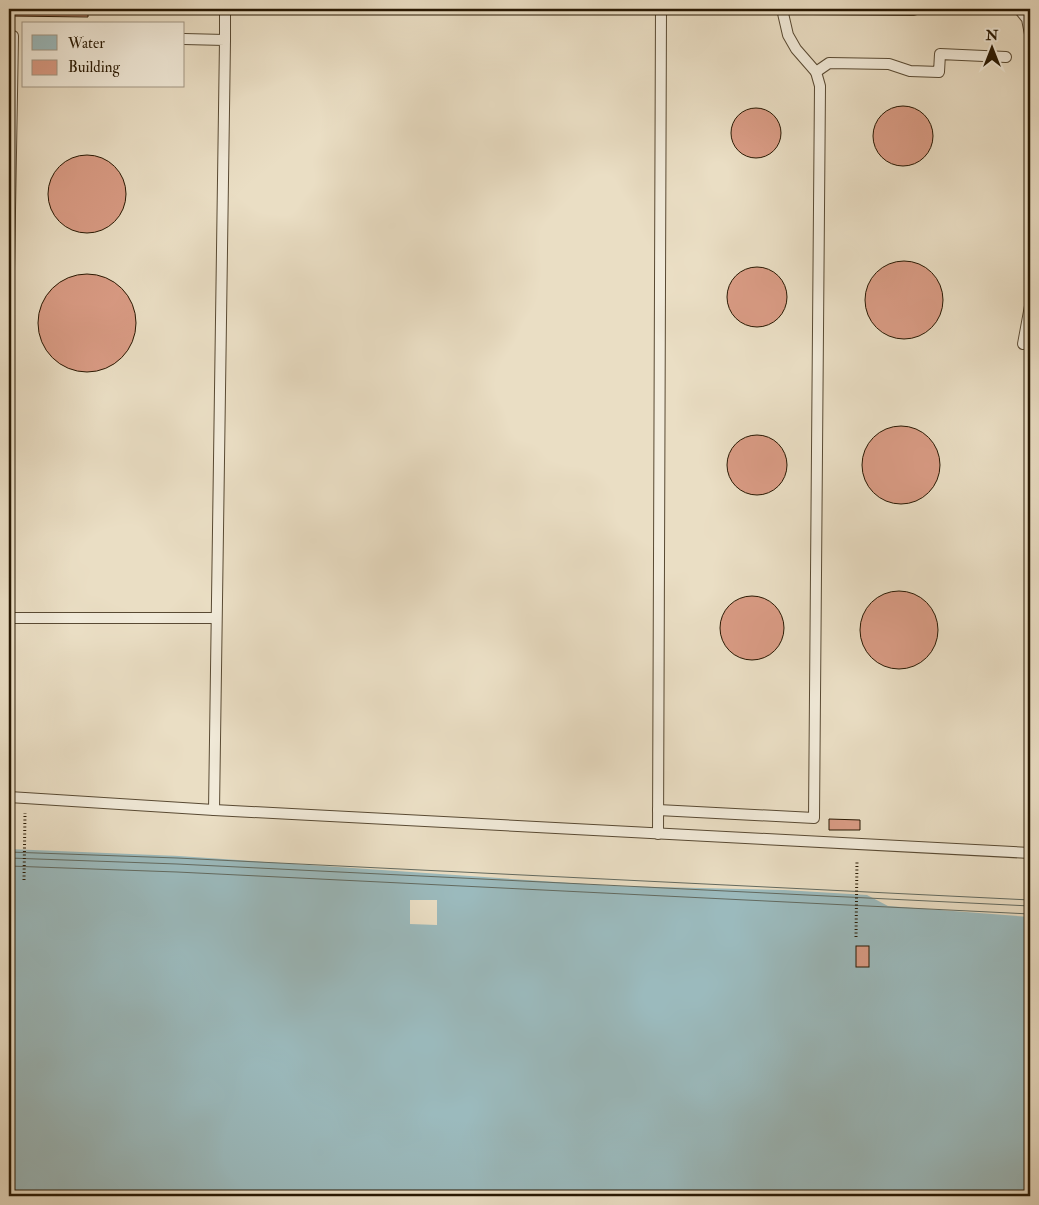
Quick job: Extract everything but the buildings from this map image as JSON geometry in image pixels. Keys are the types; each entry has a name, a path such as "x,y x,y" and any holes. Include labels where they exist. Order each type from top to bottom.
{"lane":[{"path":"214,810 225,9"},
{"path":"658,834 661,9"},
{"path":"658,810 814,818 820,86 816,72 796,49 788,35 782,9"},
{"path":"811,9 916,9"},
{"path":"1019,9 1027,20 1030,34"},
{"path":"9,269 11,36"},
{"path":"185,39 225,40"},
{"path":"816,72 829,64 889,64 910,71 939,72 940,54 1006,57"},
{"path":"1023,344 1030,306"},
{"path":"9,618 216,618"},
{"path":"9,797 214,810 1030,853"}],"path":[{"path":"24,880 25,798"},
{"path":"856,936 858,844"}],"water":[{"path":"9,847 1030,895 1030,1196 9,1196"}],"pier":[{"path":"9,845 177,850 1030,893 1030,917 888,906 867,895 784,890 614,886 179,856 9,849"},
{"path":"410,900 437,900 437,925 410,924"}]}
